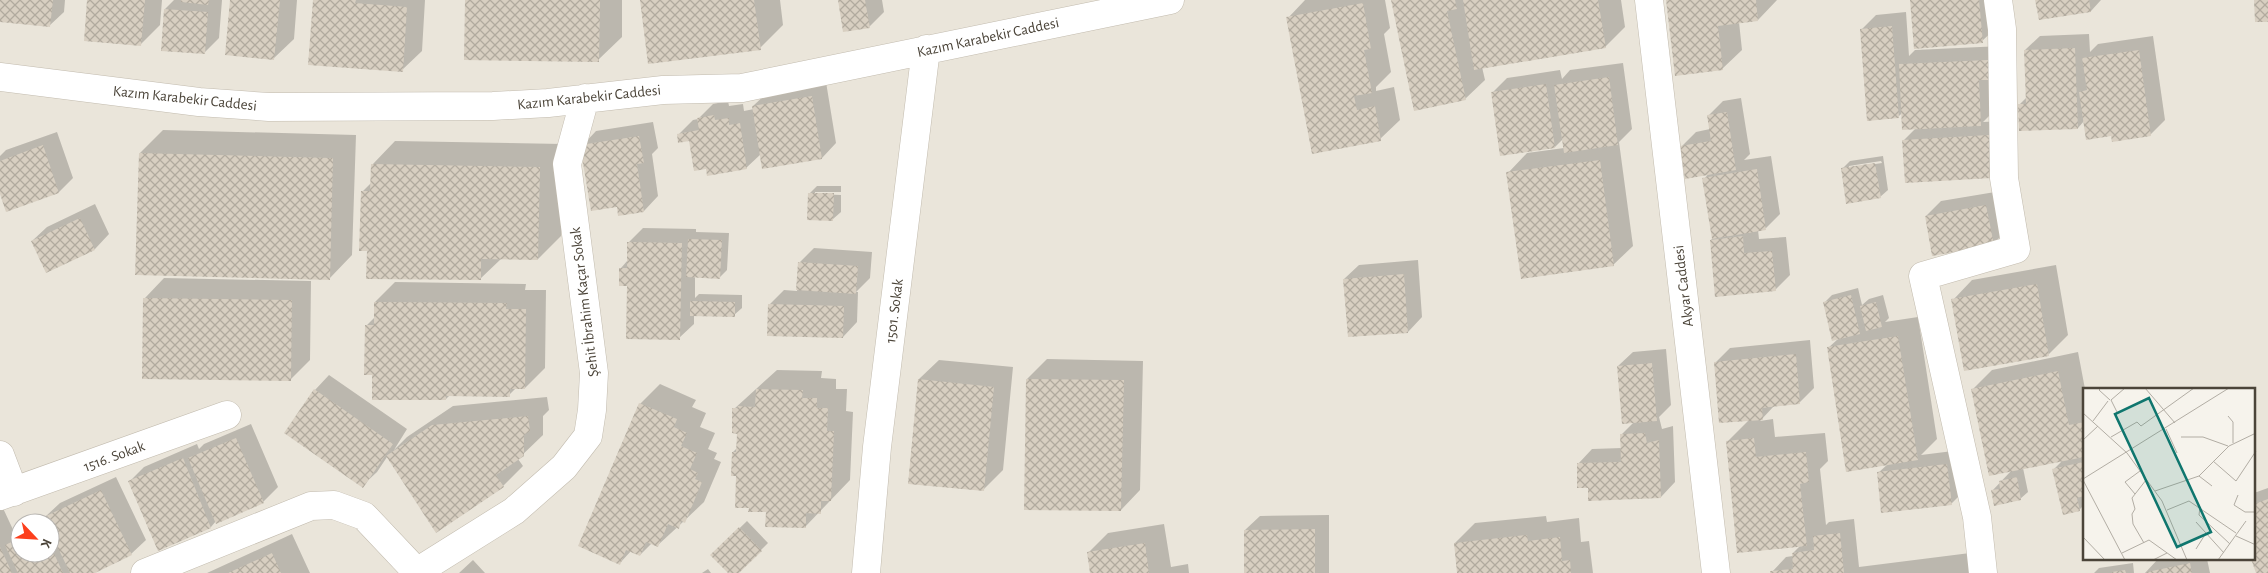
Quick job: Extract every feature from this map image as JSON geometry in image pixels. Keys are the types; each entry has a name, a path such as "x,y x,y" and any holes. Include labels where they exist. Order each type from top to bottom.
{"street":[{"name":"Kazım Karabekir Caddesi","path":"0,77 199,102 268,107 493,106 548,103 663,90 742,88 1140,3 1170,0"},
{"name":"Akyar Caddesi","path":"1649,0 1716,573"},
{"path":"1983,573 1977,517 1923,276 2016,249 2004,178 2002,29 1998,0"},
{"name":"1501. Sokak","path":"866,573 876,447 926,49"},
{"name":"Şehit İbrahim Kaçar Sokak","path":"416,572 514,511 564,467 588,436 592,410 594,373 567,164 585,98"},
{"name":"1516. Sokak","path":"7,494 227,415"},
{"path":"0,455 7,494"},
{"path":"145,573 311,506 334,505 364,516 416,572"}],"shaded area":[{"path":"0,0 2268,0 2268,573 0,573"}],"building":[{"path":"0,0 53,0 50,27 0,22"},
{"path":"87,0 145,0 141,46 84,41"},
{"path":"181,0 209,0 208,5 181,2"},
{"path":"230,0 280,0 274,60 225,55"},
{"path":"313,0 356,0 355,3 407,7 403,72 308,65"},
{"path":"465,0 600,0 599,62 464,60"},
{"path":"640,0 754,0 761,50 648,64"},
{"path":"838,0 865,0 870,28 843,32"},
{"path":"1391,0 1455,0 1457,9 1447,11 1466,100 1414,111"},
{"path":"1463,0 1598,0 1606,48 1474,70"},
{"path":"1666,0 1756,0 1758,21 1718,26 1723,70 1675,76"},
{"path":"1910,0 1979,0 1983,43 1914,49"},
{"path":"2035,0 2089,0 2091,12 2039,20"},
{"path":"2254,0 2268,0 2268,22 2255,22"},
{"path":"1363,3 1371,49 1364,50 1372,93 1354,96 1357,110 1375,106 1381,141 1312,154 1286,17"},
{"path":"164,9 208,12 205,54 161,51"},
{"path":"1892,26 1899,118 1867,121 1860,29"},
{"path":"2075,48 2078,129 2019,131 2018,104 2026,104 2024,50"},
{"path":"2139,50 2151,136 2112,142 2111,136 2086,140 2079,92 2087,90 2082,58"},
{"path":"1988,60 1989,80 1979,80 1981,126 1902,130 1899,64"},
{"path":"1609,77 1618,145 1564,153 1554,85"},
{"path":"1546,84 1555,148 1500,156 1491,92"},
{"path":"812,96 822,159 762,169 752,106"},
{"path":"1727,112 1736,170 1685,179 1680,146 1711,141 1707,115"},
{"path":"714,115 715,120 729,118 729,125 740,123 747,169 707,176 706,169 694,171 689,141 678,143 677,134 699,130 697,118"},
{"path":"1989,135 1992,178 1905,183 1902,140"},
{"path":"639,136 644,163 637,164 644,212 618,216 617,207 591,211 580,145"},
{"path":"43,145 59,193 6,212 0,194 0,161"},
{"path":"139,153 333,158 330,280 135,275"},
{"path":"1600,160 1614,266 1521,279 1506,172"},
{"path":"1875,163 1881,198 1846,204 1841,168"},
{"path":"371,164 540,167 538,260 481,259 481,280 366,279 367,251 359,251 361,191 370,191"},
{"path":"1757,169 1766,230 1712,239 1702,178"},
{"path":"808,193 834,193 833,221 807,220"},
{"path":"1986,205 1994,245 1932,256 1925,216"},
{"path":"80,218 95,250 46,273 31,241"},
{"path":"1743,236 1744,253 1772,251 1776,291 1715,297 1710,240"},
{"path":"688,239 722,240 720,279 686,277"},
{"path":"627,242 682,243 680,340 626,339 627,286 619,286 619,268 627,268"},
{"path":"798,262 858,266 856,294 796,290"},
{"path":"1404,274 1408,333 1348,337 1343,279"},
{"path":"2037,284 2049,356 1964,371 1951,299"},
{"path":"1851,295 1860,334 1832,341 1823,302"},
{"path":"143,298 292,300 291,381 142,379"},
{"path":"690,301 735,302 735,317 690,316"},
{"path":"374,302 507,303 506,309 526,309 525,389 510,389 510,397 446,396 446,400 372,400 372,375 364,375 365,325 374,325"},
{"path":"1876,302 1882,327 1866,331 1860,306"},
{"path":"768,304 844,306 843,338 767,336"},
{"path":"1898,336 1918,460 1846,472 1827,347"},
{"path":"1796,354 1800,404 1762,408 1763,420 1719,423 1714,362"},
{"path":"1652,363 1657,421 1622,424 1617,366"},
{"path":"2058,371 2069,425 2083,422 2083,457 1989,476 1971,389"},
{"path":"918,379 994,387 984,491 908,484"},
{"path":"1026,379 1124,380 1121,511 1024,510"},
{"path":"314,389 393,444 363,488 284,433"},
{"path":"756,389 803,390 802,398 817,398 817,408 828,408 827,431 834,431 831,501 821,501 821,514 806,513 806,528 765,527 766,512 748,512 749,508 735,508 736,476 731,476 732,452 736,452 737,434 732,433 732,408 738,408 737,406 755,407"},
{"path":"639,403 677,419 674,427 687,433 681,446 697,453 690,469 698,473 695,479 702,482 685,523 681,521 679,529 668,524 658,547 646,542 640,556 626,550 620,565 578,546"},
{"path":"528,416 530,431 524,435 524,456 496,475 504,487 436,533 386,456 432,425"},
{"path":"1645,433 1647,443 1659,440 1661,498 1588,501 1588,488 1577,488 1577,463 1621,462 1620,434"},
{"path":"236,438 264,503 216,524 188,458"},
{"path":"1754,438 1756,457 1806,452 1809,482 1800,484 1807,546 1737,553 1726,441"},
{"path":"183,458 211,528 158,551 128,481"},
{"path":"2083,462 2083,496 2077,498 2080,511 2063,515 2052,469"},
{"path":"1947,464 1952,505 1881,513 1877,472"},
{"path":"2017,477 2021,500 1994,506 1991,490 2000,489 1999,481"},
{"path":"101,490 132,555 95,573 70,573 60,552 60,513 52,513"},
{"path":"2268,499 2268,573 2256,573 2251,560 2256,560 2256,503"},
{"path":"739,527 762,551 739,573 728,573 710,555"},
{"path":"1315,529 1315,573 1244,573 1244,530"},
{"path":"1840,533 1844,573 1770,573 1770,571 1793,569 1792,553 1814,550 1813,536"},
{"path":"1527,535 1528,541 1560,537 1562,561 1570,560 1571,573 1457,573 1454,543"},
{"path":"10,543 10,556 5,545"},
{"path":"1145,543 1149,573 1090,573 1087,552"},
{"path":"0,547 12,573 0,573"},
{"path":"272,553 281,573 228,573"},
{"path":"13,563 58,563 63,573 18,573"},
{"path":"2190,563 2192,573 2147,573 2147,572"},
{"path":"2125,570 2126,573 2112,573 2112,572"}]}
